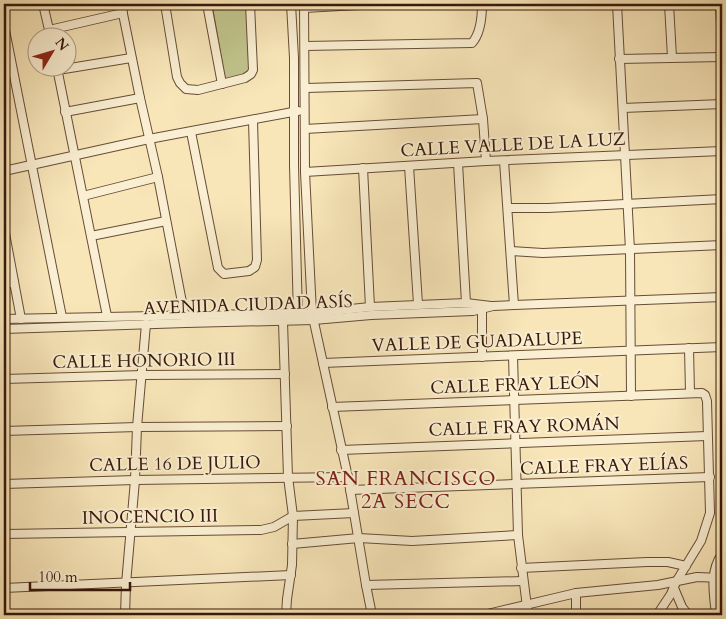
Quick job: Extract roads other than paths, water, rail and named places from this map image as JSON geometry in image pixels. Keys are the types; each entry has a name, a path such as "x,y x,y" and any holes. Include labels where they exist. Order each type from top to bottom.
{"street":[{"path":"43,4 49,28"},
{"path":"121,4 131,58 158,177 185,318"},
{"path":"164,4 180,83 186,89 192,90 248,77 253,70 250,4"},
{"path":"207,4 222,84"},
{"path":"291,4 298,317"},
{"path":"372,615 348,477 313,317 305,172 306,88 304,6 377,4"},
{"path":"305,46 472,43 477,38 481,22 482,4"},
{"path":"617,4 630,250 631,396"},
{"path":"669,4 672,58"},
{"path":"720,4 722,43"},
{"path":"71,28 122,13"},
{"path":"4,25 5,40 33,164 62,317"},
{"path":"619,59 722,57"},
{"path":"78,66 131,58"},
{"path":"59,78 107,316"},
{"path":"306,88 477,83 483,119 486,161"},
{"path":"65,112 140,98"},
{"path":"623,108 722,104"},
{"path":"4,171 149,140 305,110"},
{"path":"305,129 483,119"},
{"path":"191,132 218,268 224,274 248,271 255,267 257,260 254,120"},
{"name":"CALLE VALLE DE LA LUZ","path":"305,172 486,161 722,151"},
{"path":"504,161 514,305"},
{"path":"458,163 466,303"},
{"path":"409,166 418,304"},
{"path":"363,168 370,307"},
{"path":"83,196 158,177"},
{"path":"508,208 548,208 722,199"},
{"path":"91,236 166,221"},
{"path":"4,228 21,319"},
{"path":"511,251 543,253 722,245"},
{"path":"4,285 14,282"},
{"name":"AVENIDA CIUDAD ASÍS","path":"4,329 146,324 185,318 371,315 493,306 722,296"},
{"name":"AVENIDA CIUDAD ASÍS","path":"313,317 370,307 418,304 466,303 482,307"},
{"path":"482,307 482,357"},
{"name":"AVENIDA CIUDAD ASÍS","path":"4,319 107,316 283,322 298,317"},
{"path":"283,322 288,477 293,516 291,575 286,615"},
{"path":"125,615 146,324"},
{"name":"VALLE DE GUADALUPE","path":"323,363 722,347"},
{"path":"689,348 690,393"},
{"path":"513,356 518,535 528,615"},
{"name":"CALLE HONORIO III","path":"4,379 143,375 285,374"},
{"name":"CALLE FRAY LEÓN","path":"332,407 700,392 705,395 707,401 707,436"},
{"path":"4,431 138,427 286,426"},
{"path":"657,615 701,540 710,513 707,436"},
{"name":"CALLE FRAY ROMÁN","path":"341,450 707,436"},
{"name":"CALLE 16 DE JULIO","path":"4,484 348,477"},
{"name":"CALLE FRAY ELÍAS","path":"350,490 710,477"},
{"path":"293,516 354,512"},
{"name":"INOCENCIO III","path":"4,534 260,530 280,524 293,516"},
{"path":"292,544 359,538 412,541 518,535"},
{"path":"716,615 713,578 715,566 722,554"},
{"path":"521,568 647,562 668,562 686,566"},
{"path":"4,588 126,584 291,575"},
{"path":"483,615 576,593 675,585 697,577 722,578"},
{"path":"366,585 523,581"},
{"path":"675,585 682,607 688,615"},
{"path":"576,593 576,615"}],"district":[{"name":"SAN FRANCISCO 2A SECC","path":"406,490"}]}
